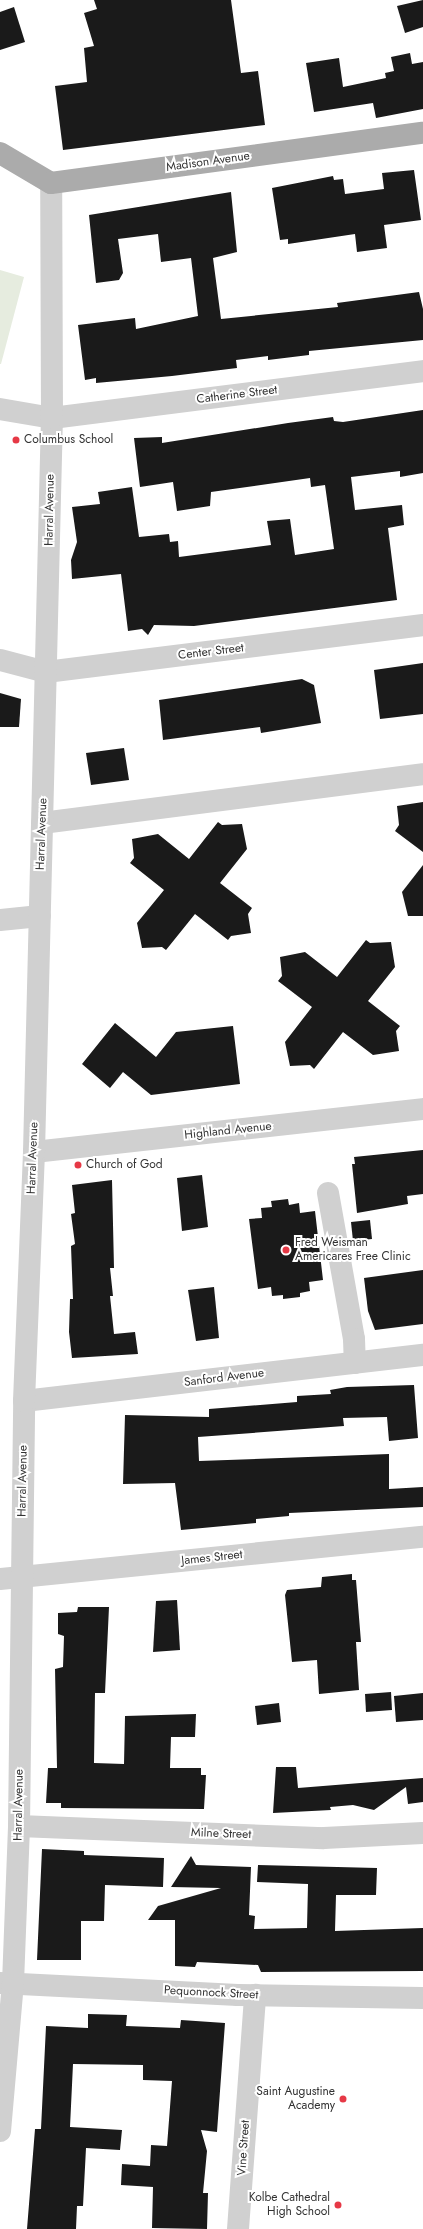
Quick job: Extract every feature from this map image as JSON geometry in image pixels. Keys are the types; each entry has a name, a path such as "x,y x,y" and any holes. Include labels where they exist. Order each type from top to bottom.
{"main road":[{"name":"Madison Avenue","path":"51,183 423,133"},
{"path":"0,153 51,183"}],"street":[{"name":"Harral Avenue","path":"0,2131 6,1983 19,1826 24,1401 34,1152 52,418 51,183"},
{"name":"Catherine Street","path":"0,409 52,418 423,371"},
{"name":"Center Street","path":"0,660 46,672 423,625"},
{"path":"42,823 423,774"},
{"path":"0,920 40,916"},
{"name":"Highland Avenue","path":"34,1152 423,1109"},
{"path":"328,1193 354,1339 355,1363"},
{"name":"Sanford Avenue","path":"24,1401 423,1355"},
{"name":"James Street","path":"0,1579 423,1537"},
{"name":"Milne Street","path":"19,1826 324,1838 423,1833"},
{"name":"Pequonnock Street","path":"6,1983 256,1995 423,1998"},
{"name":"Vine Street","path":"238,2229 256,1995"}],"shaded area":[{"path":"0,270 24,277 1,364 0,364"}],"building":[{"path":"94,0 231,0 241,73 258,71 265,125 63,150 55,86 87,82 84,48 94,46 84,13 97,9"},
{"path":"423,0 423,27 405,33 397,6"},
{"path":"14,7 25,42 0,50 0,12"},
{"path":"410,53 412,64 423,62 423,109 376,118 373,103 314,112 306,63 339,58 343,87 386,78 385,73 394,71 391,57"},
{"path":"414,170 421,220 384,225 387,248 357,252 355,234 288,244 288,239 280,240 272,188 333,176 334,180 343,179 345,194 384,189 382,173"},
{"path":"231,192 237,252 213,258 221,319 338,307 337,303 419,292 423,309 423,340 309,351 309,355 268,360 268,356 236,360 237,368 172,376 96,383 96,378 85,380 78,325 135,318 136,329 198,316 191,258 161,262 158,234 118,239 123,273 119,280 96,283 89,215"},
{"path":"423,410 423,473 400,477 400,471 351,477 355,510 402,505 404,525 388,528 397,600 194,626 154,625 148,635 142,629 128,631 121,574 72,579 71,560 77,542 72,507 100,504 98,492 132,487 139,537 169,534 170,542 178,541 179,557 271,545 267,521 290,519 295,555 334,549 325,485 311,487 310,478 211,492 210,506 177,511 173,482 140,487 134,438 162,437 162,443 333,417 334,421 343,422"},
{"path":"423,663 423,714 380,719 374,670"},
{"path":"302,679 314,685 321,723 261,733 260,727 163,740 159,700"},
{"path":"0,693 21,699 19,727 0,727"},
{"path":"124,748 129,780 91,785 86,753"},
{"path":"423,802 423,852 395,831 399,825 397,806"},
{"path":"218,822 222,825 242,824 247,849 220,883 252,908 248,914 251,933 231,936 228,940 195,914 166,950 162,947 142,948 137,923 164,890 130,863 134,858 132,839 158,834 189,859"},
{"path":"423,865 423,916 408,916 402,892"},
{"path":"366,940 370,943 391,942 395,967 368,1001 400,1026 396,1031 399,1051 373,1055 343,1032 314,1069 310,1065 290,1066 285,1042 312,1007 278,981 282,976 280,957 305,952 337,977"},
{"path":"115,1023 156,1057 176,1032 233,1026 240,1084 151,1095 123,1072 110,1088 82,1064"},
{"path":"423,1150 423,1194 407,1196 408,1204 357,1213 352,1164 355,1164 354,1157"},
{"path":"202,1175 208,1227 182,1231 177,1178"},
{"path":"112,1180 114,1268 110,1268 113,1296 110,1296 114,1334 135,1332 138,1354 72,1358 69,1332 70,1299 73,1299 71,1246 75,1244 71,1214 75,1213 72,1185"},
{"name":"Fred Weisman Americares Free Clinic","path":"288,1199 289,1205 299,1203 300,1213 315,1211 323,1280 309,1282 310,1291 300,1293 300,1297 283,1299 283,1295 272,1296 271,1287 258,1289 249,1219 262,1218 261,1208 272,1207 271,1201"},
{"path":"370,1220 372,1239 353,1241 351,1222"},
{"path":"423,1270 423,1324 375,1330 368,1311 364,1278"},
{"path":"214,1287 219,1338 196,1341 188,1290"},
{"path":"414,1385 418,1438 389,1441 387,1417 343,1418 344,1426 198,1437 199,1461 389,1454 389,1489 423,1487 423,1507 289,1513 289,1516 256,1519 256,1523 181,1530 175,1483 123,1484 125,1415 209,1417 209,1409 297,1402 297,1396 331,1394 330,1390 347,1387"},
{"path":"352,1574 352,1580 356,1580 361,1642 356,1642 359,1690 319,1694 317,1660 292,1662 285,1595 287,1590 321,1587 322,1577"},
{"path":"177,1600 180,1650 153,1652 156,1601"},
{"path":"78,1607 109,1607 105,1693 95,1693 94,1763 124,1764 125,1716 196,1714 195,1737 171,1737 170,1768 201,1768 201,1775 206,1775 204,1809 61,1808 61,1803 46,1803 48,1768 57,1768 55,1669 63,1667 64,1636 58,1634 58,1613 77,1612"},
{"path":"391,1692 392,1710 366,1712 365,1694"},
{"path":"423,1693 423,1720 396,1722 394,1696"},
{"path":"279,1703 281,1722 257,1725 255,1706"},
{"path":"276,1767 296,1767 298,1788 423,1778 423,1802 408,1804 406,1787 374,1810 353,1805 330,1807 331,1810 273,1813"},
{"path":"42,1849 84,1851 84,1855 164,1858 163,1887 105,1885 104,1921 81,1921 81,1960 37,1960"},
{"path":"191,1856 196,1865 251,1867 249,1915 255,1916 254,1929 307,1928 308,1884 257,1882 258,1865 377,1868 376,1895 336,1895 335,1931 423,1928 423,1971 261,1972 258,1965 197,1962 195,1967 175,1966 175,1920 148,1920 158,1906 221,1888 171,1887"},
{"path":"88,2014 127,2015 126,2026 180,2028 181,2020 225,2023 217,2132 201,2130 207,2151 203,2193 208,2193 207,2229 152,2228 153,2187 121,2185 122,2164 150,2166 151,2145 167,2146 172,2081 143,2080 143,2065 73,2064 70,2127 122,2130 120,2150 86,2148 83,2206 77,2206 76,2229 27,2229 35,2129 41,2129 46,2026 88,2028"}],"place":[{"name":"Columbus School","path":"16,440"},
{"name":"Church of God","path":"78,1165"},
{"name":"Fred Weisman Americares Free Clinic","path":"286,1250"},
{"name":"Saint Augustine Academy","path":"343,2099"},
{"name":"Kolbe Cathedral High School","path":"338,2205"}]}
